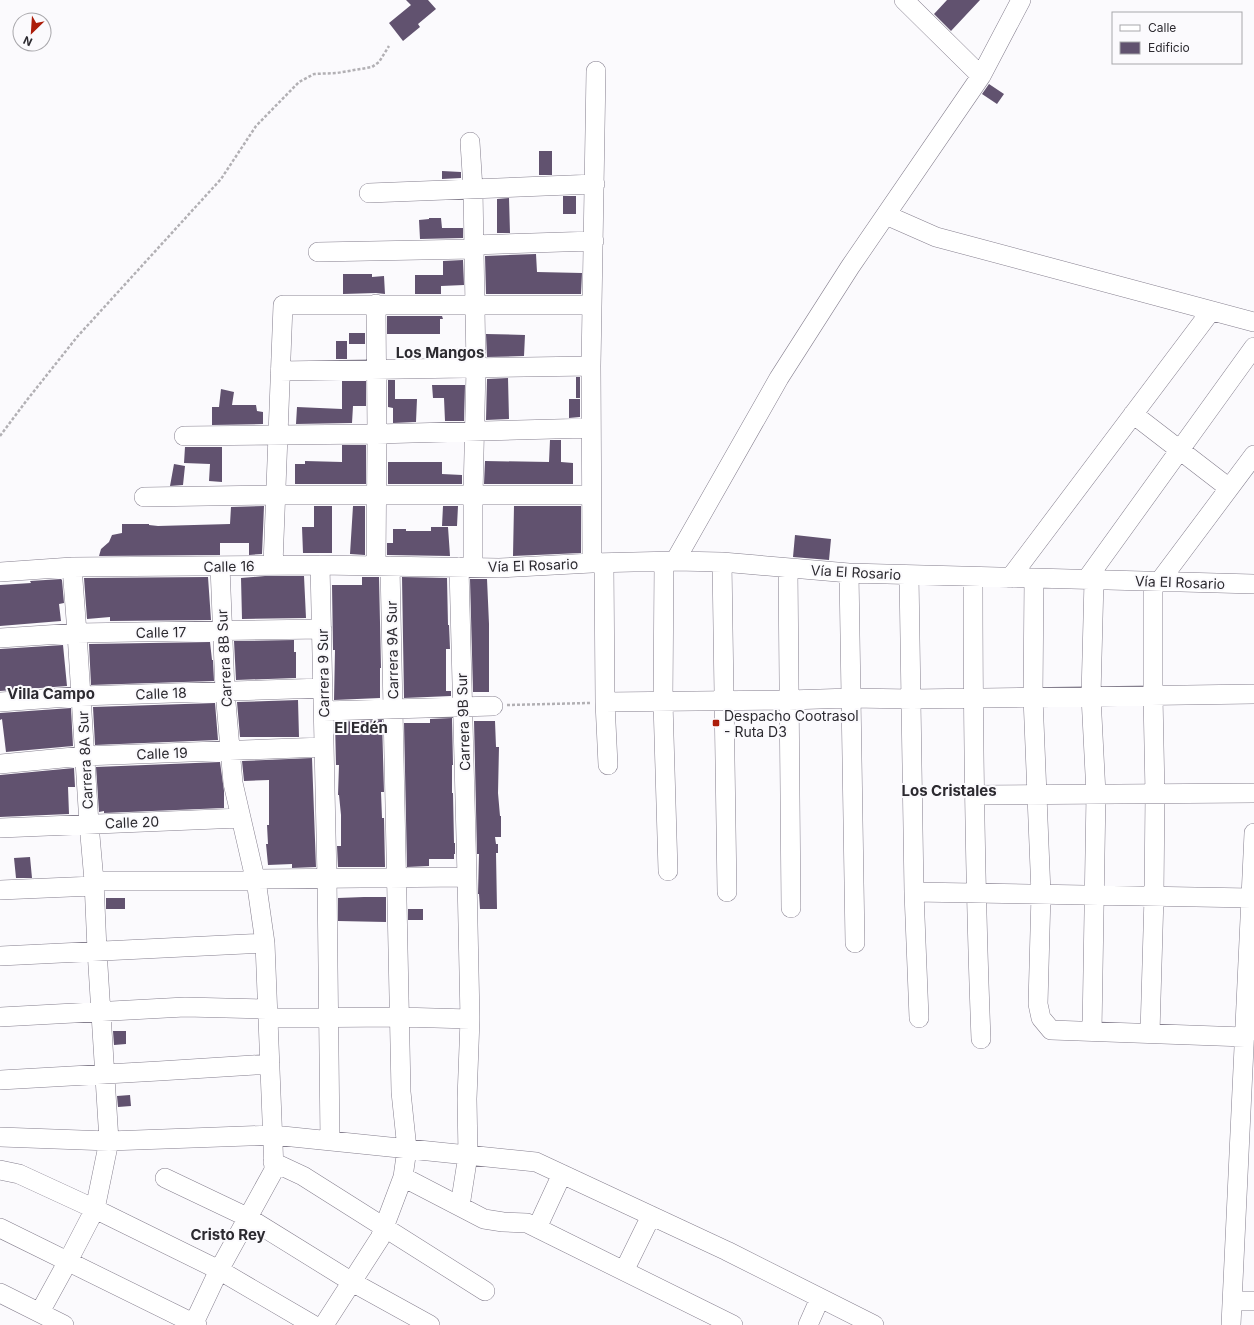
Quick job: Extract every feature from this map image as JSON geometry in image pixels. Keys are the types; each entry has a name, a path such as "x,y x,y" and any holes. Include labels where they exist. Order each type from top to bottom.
{"street":[{"path":"904,0 981,76"},
{"path":"668,871 663,702 669,561 779,378 850,267 981,76 1021,0"},
{"path":"596,71 591,366 591,495 598,563 608,765"},
{"name":"Carrera 9B Sur","path":"460,1206 468,1155 467,1099 470,1018 462,707 466,567 473,495 476,368 473,189 470,142"},
{"path":"370,193 595,184"},
{"path":"886,215 936,237 1211,312 1254,322"},
{"path":"318,252 594,241"},
{"name":"Carrera 9A Sur","path":"324,1325 380,1238 403,1177 407,1149 402,1106 399,1017 393,709 377,496 376,304"},
{"path":"273,565 283,305 592,305"},
{"path":"1010,578 1211,312"},
{"path":"1092,1031 1096,794 1091,696 1090,580 1180,450 1254,347"},
{"path":"280,371 591,366"},
{"path":"1133,414 1229,488"},
{"path":"184,436 377,434 475,430 591,428"},
{"path":"1150,1033 1154,896 1155,794 1153,696 1156,582 1254,455"},
{"path":"144,497 276,495 591,495"},
{"name":"Vía El Rosario","path":"466,567 499,568 669,561 722,562 849,573 1254,584"},
{"path":"722,562 727,892"},
{"name":"Calle 16","path":"0,572 72,567 320,565 466,567"},
{"name":"Carrera 9 Sur","path":"320,565 327,878 330,1141"},
{"name":"Carrera 8B Sur","path":"195,1324 219,1270 274,1170 265,943 256,880 233,783 225,691 220,566"},
{"name":"Carrera 8A Sur","path":"40,1312 95,1209 109,1141 96,950 94,883 72,567"},
{"path":"788,568 791,908"},
{"path":"849,573 855,943"},
{"path":"910,575 914,892 919,1018"},
{"path":"973,577 974,795 981,1039"},
{"path":"1034,578 1032,697 1040,894 1038,1004 1041,1018 1051,1030 1244,1037"},
{"name":"Calle 17","path":"0,638 77,633 322,629"},
{"name":"Calle 18","path":"0,702 81,696 323,688"},
{"path":"605,702 1254,694"},
{"path":"324,711 493,706"},
{"name":"Calle 19","path":"0,764 84,756 324,747"},
{"path":"974,795 1254,793"},
{"name":"Calle 20","path":"0,828 241,818"},
{"path":"1231,1325 1246,1187 1248,1087 1244,1037 1250,986 1254,833"},
{"path":"0,890 94,883 327,878 467,877"},
{"path":"914,892 1154,896 1252,891"},
{"path":"0,956 96,950 265,943"},
{"path":"0,1017 100,1010 185,1007 329,1018 470,1018"},
{"path":"0,1080 270,1064"},
{"path":"0,1137 109,1141 273,1135 536,1162 727,1251 874,1325"},
{"path":"273,1162 303,1176 485,1291"},
{"path":"0,1170 19,1174 95,1209 219,1270 313,1325"},
{"path":"537,1228 562,1174"},
{"path":"403,1177 484,1219 503,1222 527,1223 733,1325"},
{"path":"165,1178 248,1217 352,1282 430,1325"},
{"path":"624,1271 651,1216"},
{"path":"0,1228 195,1324"},
{"path":"0,1293 64,1325"},
{"path":"808,1325 820,1298"},
{"path":"1233,1301 1254,1301"}],"path":[{"path":"0,436 77,337 221,179 256,126 278,103 299,82 314,74 372,67 379,62 388,46"},
{"path":"493,706 605,702"}],"building":[{"path":"406,0 428,0 436,9 418,24 420,27 403,41 389,23 411,5"},
{"path":"947,0 980,0 951,31 934,14"},
{"path":"989,84 1004,94 997,104 982,94"},
{"path":"539,151 552,151 552,175 539,175"},
{"path":"442,171 461,172 461,178 442,179"},
{"path":"563,196 576,196 576,214 563,214"},
{"path":"509,198 510,233 497,233 497,199"},
{"path":"441,218 442,228 463,228 463,238 420,239 419,220"},
{"path":"536,254 537,272 582,273 581,294 486,294 485,256"},
{"path":"463,260 464,285 441,286 441,294 415,294 415,275 443,275 443,261"},
{"path":"343,274 372,274 372,277 384,276 385,294 343,294"},
{"path":"387,316 442,316 443,319 440,319 440,334 387,334"},
{"path":"349,333 365,333 365,344 349,344"},
{"path":"486,334 525,335 524,356 487,357"},
{"path":"336,341 347,341 347,359 336,359"},
{"path":"441,348 465,349 465,357 440,357"},
{"path":"576,377 580,377 580,398 576,398"},
{"path":"508,378 509,419 486,420 487,379"},
{"path":"388,380 395,380 395,399 417,399 416,422 393,423 393,408 388,407"},
{"path":"342,381 366,381 366,406 353,406 352,423 296,424 297,407 342,409"},
{"path":"432,385 465,385 464,421 445,421 444,398 433,398"},
{"path":"221,389 234,392 232,405 256,405 257,411 263,412 263,424 212,425 212,407 219,407"},
{"path":"569,399 580,399 580,417 569,418"},
{"path":"550,440 561,440 561,462 573,463 573,484 484,484 485,461 549,462"},
{"path":"342,445 366,445 366,484 295,484 295,464 305,464 305,461 342,462"},
{"path":"185,447 222,447 222,482 209,481 210,464 184,463"},
{"path":"388,462 442,462 442,474 462,475 462,484 388,484"},
{"path":"174,464 185,466 183,485 170,486"},
{"path":"264,506 262,554 249,555 249,543 220,543 220,555 99,556 101,549 109,542 112,535 122,533 122,524 149,524 158,526 230,524 231,507"},
{"path":"314,506 332,506 332,553 303,553 302,527 314,527"},
{"path":"353,506 365,506 365,555 350,554"},
{"path":"443,506 458,506 457,526 442,526"},
{"path":"514,506 581,506 581,553 513,556"},
{"path":"431,527 448,527 450,556 387,555 387,543 393,543 393,529 406,529 406,531 431,531"},
{"path":"795,535 831,539 829,560 793,557"},
{"path":"265,576 304,576 306,618 242,619 241,578"},
{"path":"208,577 211,620 110,621 110,617 87,619 84,578"},
{"path":"362,577 379,577 381,668 380,698 334,700 335,650 333,650 332,585 362,585"},
{"path":"402,577 447,578 450,649 446,649 446,691 451,691 451,696 404,698"},
{"path":"61,579 64,603 59,604 61,621 0,626 0,585"},
{"path":"470,579 487,579 489,624 489,692 473,692"},
{"path":"294,640 294,652 296,652 296,678 236,680 234,641"},
{"path":"210,642 214,681 91,685 89,644"},
{"path":"63,645 67,686 0,691 0,649"},
{"path":"298,700 299,737 240,737 237,702"},
{"path":"215,703 218,740 95,745 93,707"},
{"path":"71,708 73,746 6,752 0,713"},
{"path":"452,718 452,793 455,843 454,859 429,859 429,866 407,867 404,723 430,723 430,719"},
{"path":"382,720 384,792 381,792 382,818 384,818 385,867 338,867 337,846 341,846 341,815 338,795 339,765 336,765 335,722"},
{"path":"474,721 495,721 496,747 499,747 498,793 501,816 501,837 495,837 496,844 498,844 498,853 496,853 497,909 480,909 478,894 479,854 477,854"},
{"path":"312,758 316,867 292,868 292,864 268,865 266,844 268,844 267,825 269,825 269,780 244,781 242,761"},
{"path":"220,762 224,791 224,808 99,812 96,767"},
{"path":"74,768 75,787 68,787 69,814 0,817 0,775"},
{"path":"30,857 32,878 16,878 14,858"},
{"path":"386,897 386,922 338,921 338,898"},
{"path":"106,898 125,898 125,909 106,909"},
{"path":"408,909 423,909 423,920 408,920"},
{"path":"113,1031 126,1031 126,1044 114,1045"},
{"path":"130,1095 131,1106 118,1107 117,1096"}],"place":[{"name":"Despacho Cootrasol - Ruta D3","path":"716,723"}],"district":[{"name":"Los Mangos","path":"440,352"},
{"name":"Villa Campo","path":"51,693"},
{"name":"El Edén","path":"361,727"},
{"name":"Los Cristales","path":"949,790"},
{"name":"Cristo Rey","path":"228,1234"}]}
